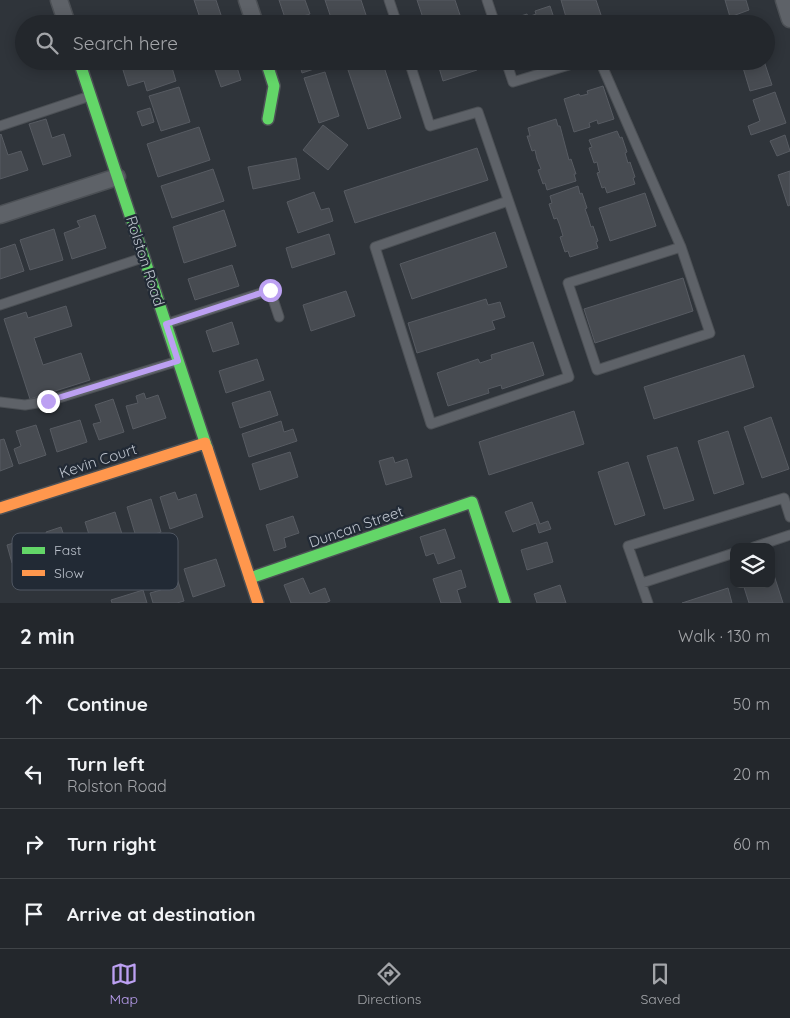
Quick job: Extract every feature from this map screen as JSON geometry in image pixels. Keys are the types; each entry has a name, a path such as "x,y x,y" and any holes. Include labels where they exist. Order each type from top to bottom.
{"street":[{"path":"59,0 64,15"},
{"path":"247,0 251,15"},
{"path":"784,0 790,19"},
{"name":"Rolston Road","path":"82,70 258,603"},
{"path":"268,119 274,86 269,70"},
{"path":"0,215 117,176"},
{"name":"Kevin Court","path":"0,508 205,443"},
{"name":"Duncan Street","path":"250,578 472,502 505,603"}],"lane":[{"path":"389,0 394,15"},
{"path":"487,0 492,15"},
{"path":"412,70 430,126 478,112 570,377 431,424 375,247 508,201"},
{"path":"509,70 513,82 552,70"},
{"path":"604,70 681,247 710,333 597,370 568,283 681,247"},
{"path":"0,126 91,96"},
{"path":"0,305 144,258"},
{"path":"166,324 270,290 279,317"},
{"path":"0,402 25,405 48,401 178,361"},
{"path":"648,603 628,546 784,498 790,518"},
{"path":"766,543 790,535"},
{"path":"642,583 730,554"}],"building":[{"path":"194,0 216,0 221,15 199,15"},
{"path":"279,0 305,0 310,14 307,15 284,15"},
{"path":"325,0 361,0 366,15 330,15"},
{"path":"417,0 455,0 460,15 422,15"},
{"path":"561,0 596,0 601,15 565,15"},
{"path":"725,0 746,0 749,10 729,15"},
{"path":"550,6 553,15 533,15 536,14 535,11"},
{"path":"123,70 173,70 176,81 147,91 144,81 128,86"},
{"path":"215,70 238,70 241,80 221,87"},
{"path":"348,70 385,70 401,118 368,129"},
{"path":"440,70 477,70 443,81"},
{"path":"744,70 767,70 772,85 750,91"},
{"path":"325,72 339,116 319,123 304,78"},
{"path":"603,86 614,119 598,124 597,120 589,123 590,127 574,132 564,99 579,94 580,96 588,94 587,91"},
{"path":"179,87 190,122 161,131 149,96"},
{"path":"775,92 786,123 751,135 748,126 760,121 753,100"},
{"path":"150,108 154,122 142,126 137,112"},
{"path":"46,119 52,138 64,134 71,156 43,165 29,124"},
{"path":"556,119 558,126 560,126 569,160 571,159 576,174 574,174 576,181 547,190 538,170 541,169 535,150 532,151 527,136 530,136 528,128"},
{"path":"323,125 348,145 328,170 303,150"},
{"path":"199,127 210,160 158,177 147,144"},
{"path":"617,131 620,138 622,137 628,163 630,162 635,177 633,178 635,184 607,193 605,187 602,188 597,173 600,172 597,162 594,163 589,148 592,147 589,140"},
{"path":"0,135 8,155 21,151 28,170 0,179"},
{"path":"785,135 790,151 777,156 770,141"},
{"path":"477,148 488,180 355,223 344,191"},
{"path":"296,158 300,179 253,189 248,167"},
{"path":"213,169 224,201 172,218 161,186"},
{"path":"790,171 790,205 788,206 778,175"},
{"path":"578,186 587,208 585,209 591,227 593,226 598,241 596,242 598,248 570,257 568,251 565,252 560,237 563,236 560,226 557,218 554,219 549,204 552,203 550,196"},
{"path":"314,192 321,210 329,208 333,221 298,233 287,202"},
{"path":"645,193 656,226 610,241 599,208"},
{"path":"224,210 236,246 184,263 173,227"},
{"path":"95,215 106,248 72,259 64,233 80,227 77,221"},
{"path":"54,229 63,260 30,270 20,240"},
{"path":"495,232 507,267 412,299 400,264"},
{"path":"329,234 335,254 292,268 286,248"},
{"path":"15,244 24,271 0,279 0,249"},
{"path":"232,265 239,286 195,300 188,279"},
{"path":"683,278 693,311 595,343 584,309"},
{"path":"346,291 355,316 311,331 303,305"},
{"path":"486,299 488,305 500,302 505,317 492,321 495,329 417,353 408,323"},
{"path":"66,306 72,326 34,338 43,365 81,353 90,380 30,399 4,319 26,312 28,318"},
{"path":"232,322 239,344 213,352 206,331"},
{"path":"533,342 544,375 502,389 501,385 488,389 489,393 448,406 437,373 478,359 480,363 492,359 491,355"},
{"path":"744,355 754,387 654,419 644,387"},
{"path":"257,359 264,380 226,393 219,371"},
{"path":"270,391 278,415 240,428 232,403"},
{"path":"144,393 146,399 158,395 166,418 133,429 126,406 138,403 136,396"},
{"path":"113,399 124,432 99,440 93,424 101,422 95,405"},
{"path":"574,411 584,444 489,475 479,442"},
{"path":"771,417 789,469 762,478 744,427"},
{"path":"80,420 87,442 57,452 50,429"},
{"path":"281,421 284,432 293,429 297,441 249,457 242,434"},
{"path":"36,425 46,455 19,464 14,449 21,446 16,431"},
{"path":"728,431 744,484 714,494 698,441"},
{"path":"4,439 13,466 0,471 0,440"},
{"path":"677,447 694,500 664,509 647,456"},
{"path":"290,452 298,477 260,490 252,464"},
{"path":"393,457 395,463 407,459 412,477 386,485 379,461"},
{"path":"628,462 645,515 615,525 598,472"},
{"path":"175,492 178,500 196,494 203,517 170,529 160,497"},
{"path":"151,499 161,532 135,533 127,507"},
{"path":"532,502 540,524 548,521 551,529 539,533 536,523 513,532 505,512"},
{"path":"115,512 122,533 88,533 85,522"},
{"path":"293,516 299,533 284,538 286,547 274,551 266,525"},
{"path":"61,527 63,533 46,533"},
{"path":"445,529 455,558 438,564 434,553 426,556 420,537"},
{"path":"547,542 553,562 527,570 521,550"},
{"path":"12,543 12,563 7,545"},
{"path":"216,559 225,586 193,597 184,569"},
{"path":"461,570 466,587 457,590 461,603 441,603 433,579"},
{"path":"303,578 310,594 325,588 330,601 325,603 291,603 284,585"},
{"path":"775,578 783,603 749,603 744,588 775,588"},
{"path":"178,581 184,601 177,603 153,603 150,593 161,590 178,590"},
{"path":"560,585 566,603 537,603 534,594"},
{"path":"728,588 732,603 682,603"},
{"path":"143,590 147,603 112,603 111,600"}],"traffic: fast":[{"path":"82,70 207,448"},
{"path":"268,119 274,86 269,70"},
{"path":"250,578 472,502 505,603"}],"traffic: slow":[{"path":"0,508 205,443"},
{"path":"207,448 258,603"}],"route":[{"path":"48,401 178,361 166,324 270,290"}]}
